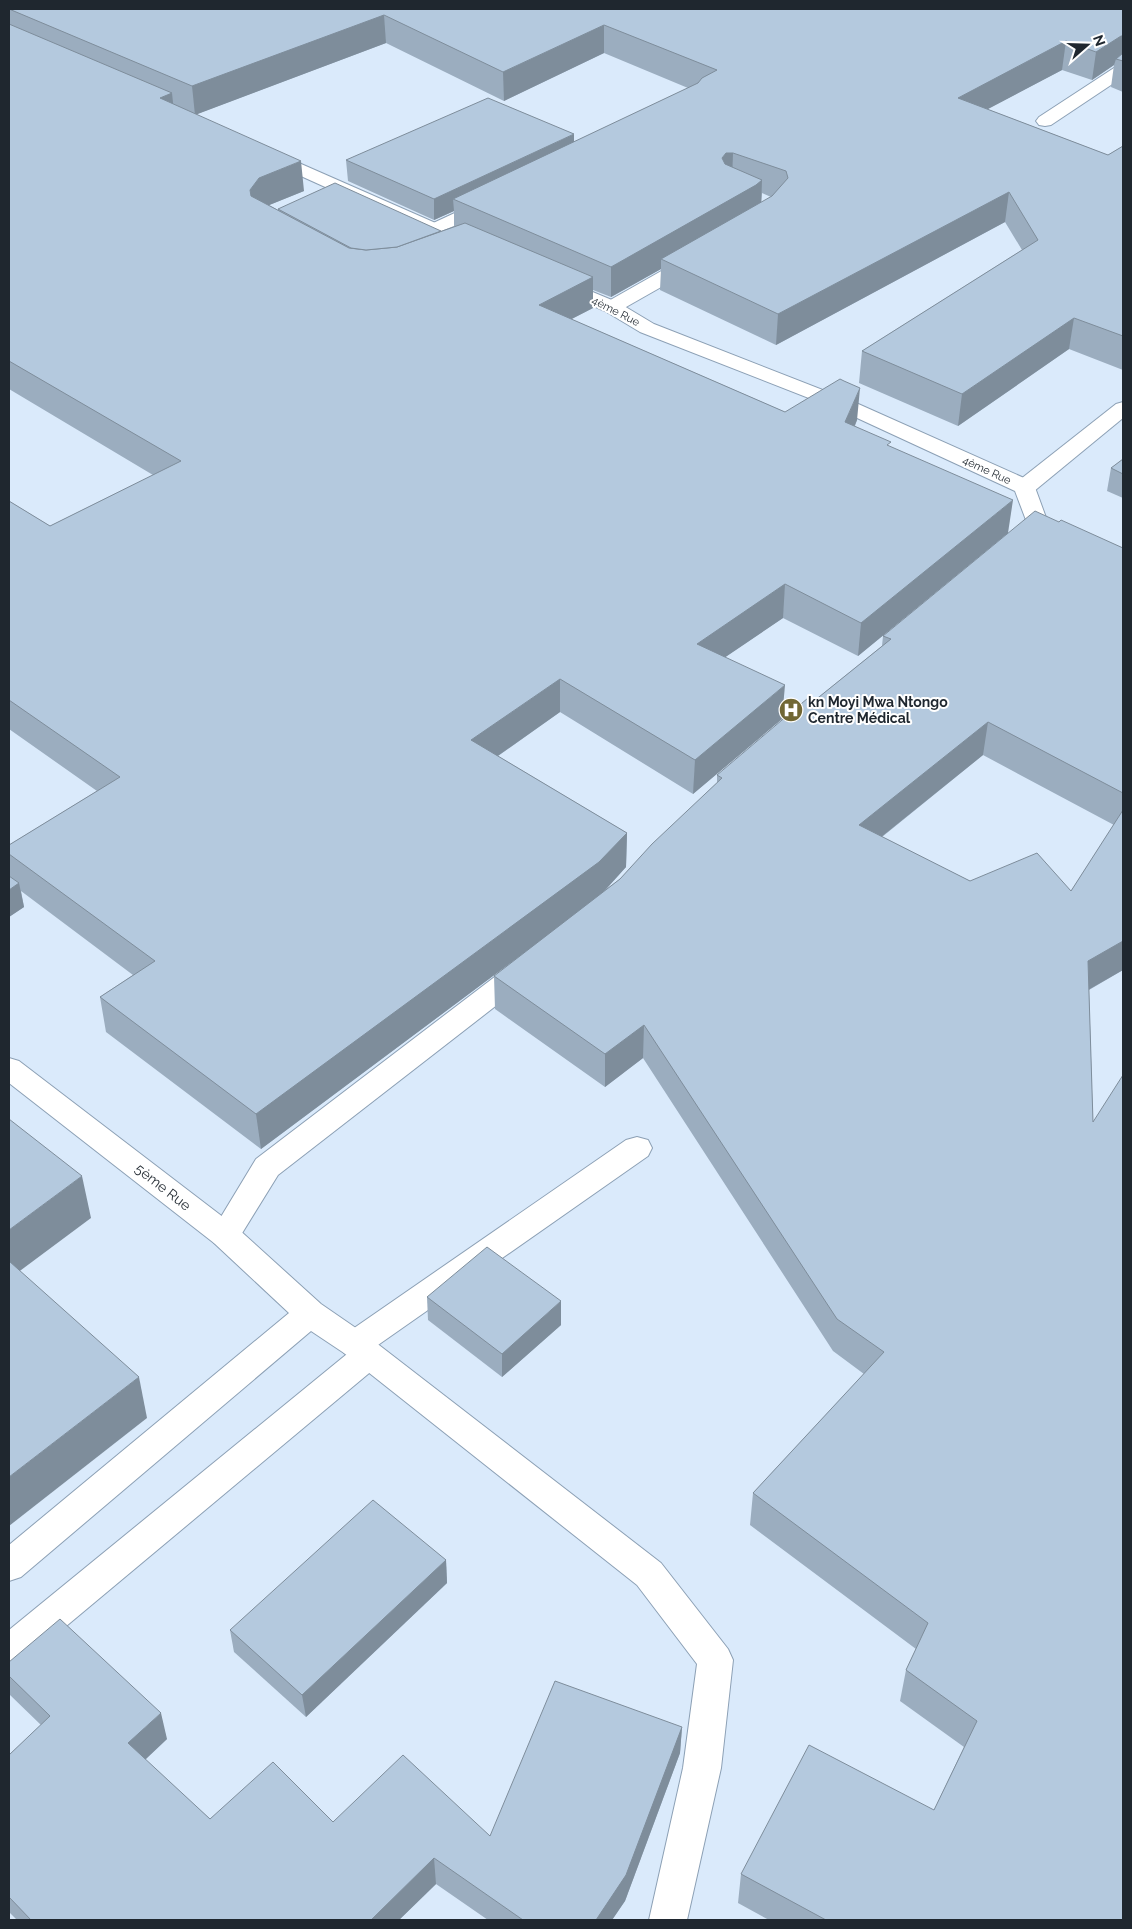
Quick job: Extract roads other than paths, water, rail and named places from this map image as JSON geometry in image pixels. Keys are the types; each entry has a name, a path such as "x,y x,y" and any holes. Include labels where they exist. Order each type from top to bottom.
{"street":[{"path":"1046,121 1123,70"},
{"path":"247,146 493,256"},
{"path":"310,196 335,185"},
{"path":"436,229 506,195"},
{"path":"448,251 466,244"},
{"path":"612,307 712,250"},
{"name":"4ème Rue","path":"539,275 612,307 647,328 849,407 1025,488 1038,530"},
{"path":"1025,488 1123,408"},
{"path":"225,1235 267,1167 539,958"},
{"name":"5ème Rue","path":"9,1068 225,1235 310,1313 362,1350 649,1574 715,1660 702,1768 668,1920"},
{"path":"9,1652 362,1350 637,1148"},
{"path":"9,1566 310,1313"}],"place":[{"name":"kn Moyi Mwa Ntongo Centre Médical","path":"791,710"}]}
